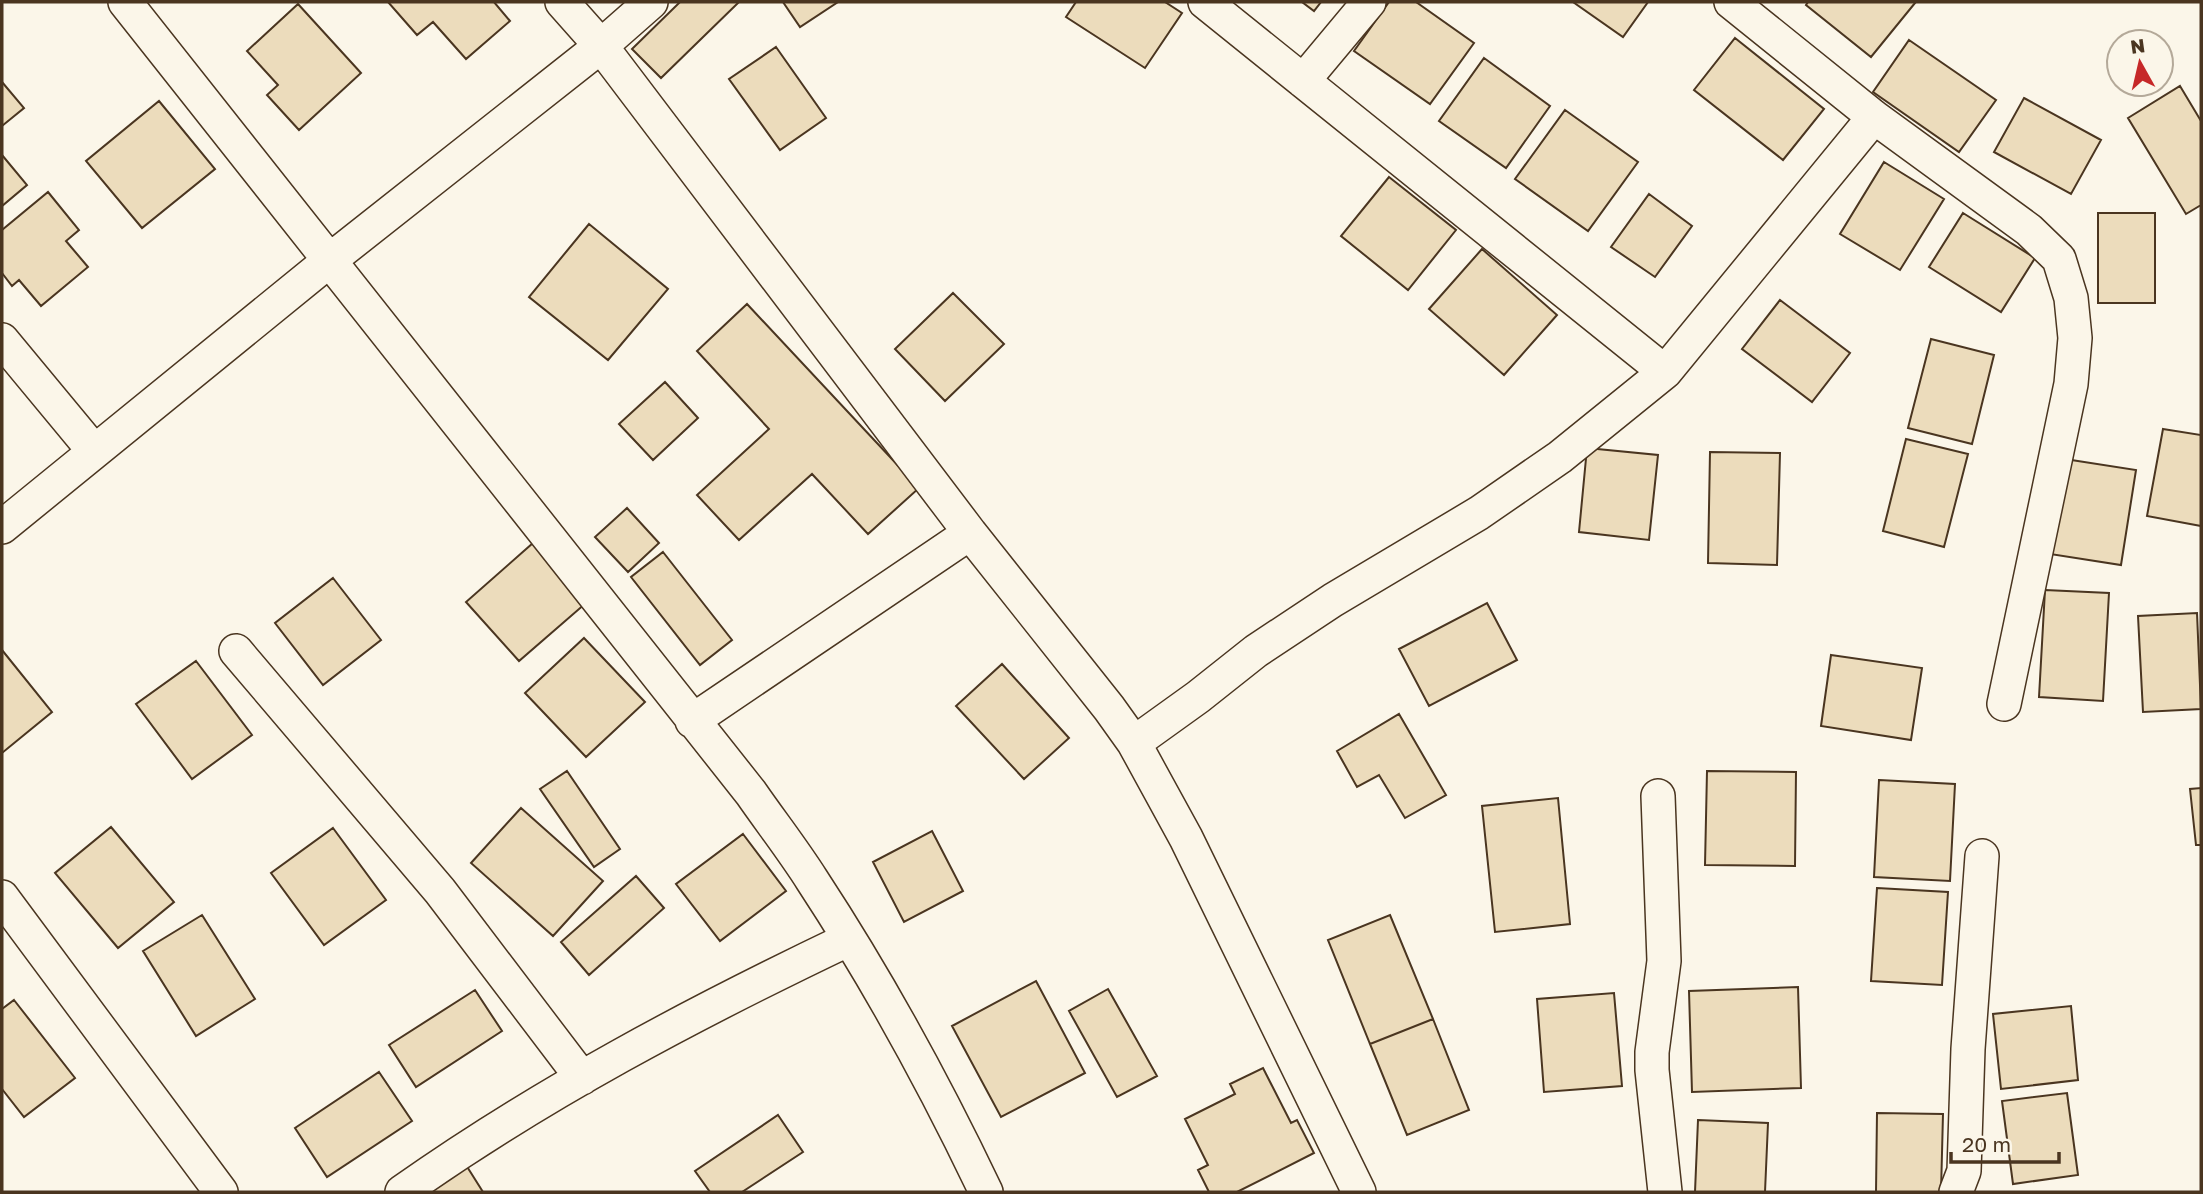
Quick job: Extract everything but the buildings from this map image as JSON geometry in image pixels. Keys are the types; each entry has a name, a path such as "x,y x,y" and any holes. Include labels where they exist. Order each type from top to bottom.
{"street":[{"path":"125,2 758,804 811,878 849,939 923,1070 986,1192"},
{"path":"562,2 601,46 970,533 1134,743 1186,838 1359,1192"},
{"path":"2,527 330,260 601,46 651,2"},
{"path":"1205,2 1665,372"},
{"path":"1303,81 1368,2"},
{"path":"1731,2 1874,117 2029,230 2059,259 2071,298 2075,338 2071,384 2004,704"},
{"path":"1134,743 1256,651 1333,600 1479,513 1550,464 1665,372 1874,117"},
{"path":"2,340 94,451"},
{"path":"692,721 970,533"},
{"path":"236,651 440,891 582,1078"},
{"path":"1658,796 1664,961 1652,1070 1665,1192"},
{"path":"1956,1192 1964,1171 1968,1049 1982,856"},
{"path":"2,897 222,1192"},
{"path":"402,1192 543,1099 740,991 849,939"}]}
